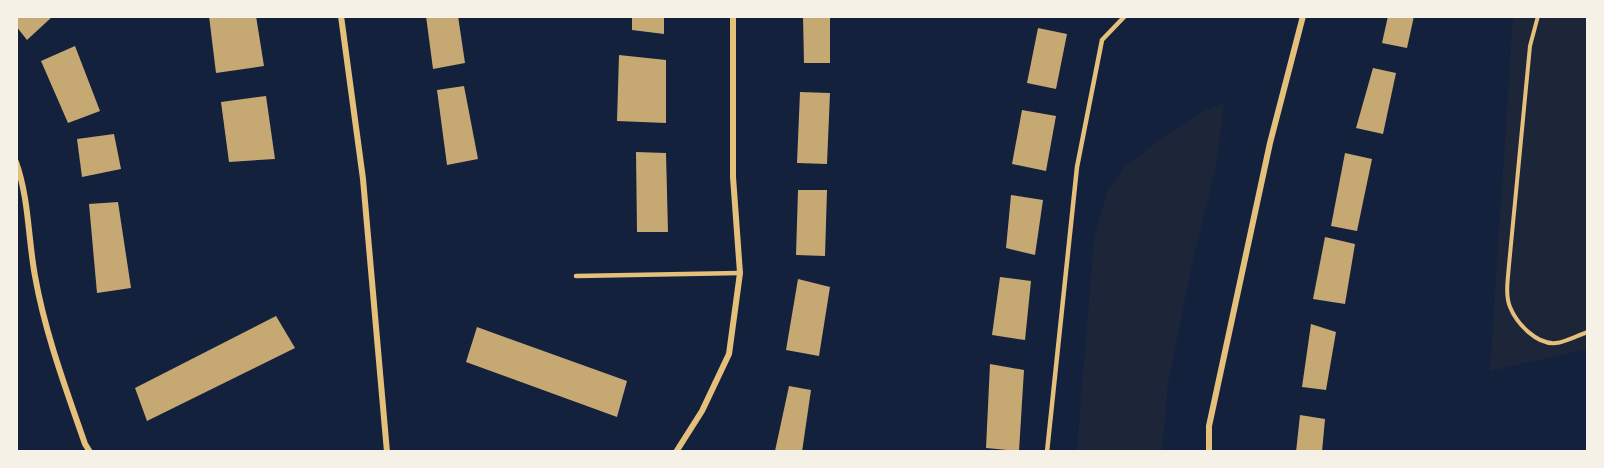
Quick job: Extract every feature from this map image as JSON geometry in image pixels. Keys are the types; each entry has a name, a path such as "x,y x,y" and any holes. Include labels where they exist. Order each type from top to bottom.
{"street":[{"path":"341,16 363,179 387,452"},
{"path":"676,452 702,411 729,354 740,273 733,177 733,16"},
{"path":"1209,452 1209,426 1265,166 1303,16"},
{"path":"16,162 24,183 35,276 43,309 57,363 85,444 90,452"}],"lane":[{"path":"1047,452 1077,167 1102,40 1125,16"},
{"path":"576,276 740,273"}],"path":[{"path":"1538,16 1530,46 1507,285 1510,307 1519,321 1536,339 1556,343 1587,332"}],"shaded area":[{"path":"1513,17 1587,17 1587,349 1490,371"},
{"path":"1224,103 1217,162 1191,268 1168,383 1162,451 1077,451 1094,239 1107,191 1125,166 1171,132 1208,109"}],"building":[{"path":"16,16 53,16 27,40 16,26"},
{"path":"209,16 256,16 264,66 216,73"},
{"path":"426,16 458,16 465,63 433,69"},
{"path":"632,16 664,16 664,34 632,30"},
{"path":"803,16 830,16 830,63 804,63"},
{"path":"1388,16 1414,16 1407,48 1382,43"},
{"path":"1038,28 1067,34 1056,89 1027,83"},
{"path":"75,46 100,111 68,123 41,61"},
{"path":"619,55 666,60 666,123 617,121"},
{"path":"1373,68 1396,73 1383,134 1356,128"},
{"path":"464,86 478,159 447,165 437,90"},
{"path":"800,92 830,93 827,164 797,163"},
{"path":"266,96 275,159 229,162 221,102"},
{"path":"1022,110 1056,116 1046,171 1012,164"},
{"path":"114,134 121,169 82,177 77,139"},
{"path":"636,152 666,153 668,232 637,232"},
{"path":"1345,153 1372,159 1357,231 1331,226"},
{"path":"798,190 827,190 825,256 796,255"},
{"path":"1011,195 1043,200 1035,255 1006,248"},
{"path":"118,202 131,288 97,293 89,204"},
{"path":"1325,237 1355,244 1345,304 1313,299"},
{"path":"1000,277 1031,281 1025,340 992,335"},
{"path":"798,279 830,287 819,356 786,350"},
{"path":"276,316 295,348 147,421 135,388"},
{"path":"1311,324 1336,332 1326,390 1302,387"},
{"path":"477,327 627,381 617,417 466,362"},
{"path":"990,364 1024,370 1019,451 986,448"},
{"path":"789,386 811,390 802,452 775,451"},
{"path":"1300,415 1325,419 1322,452 1296,452"}]}
